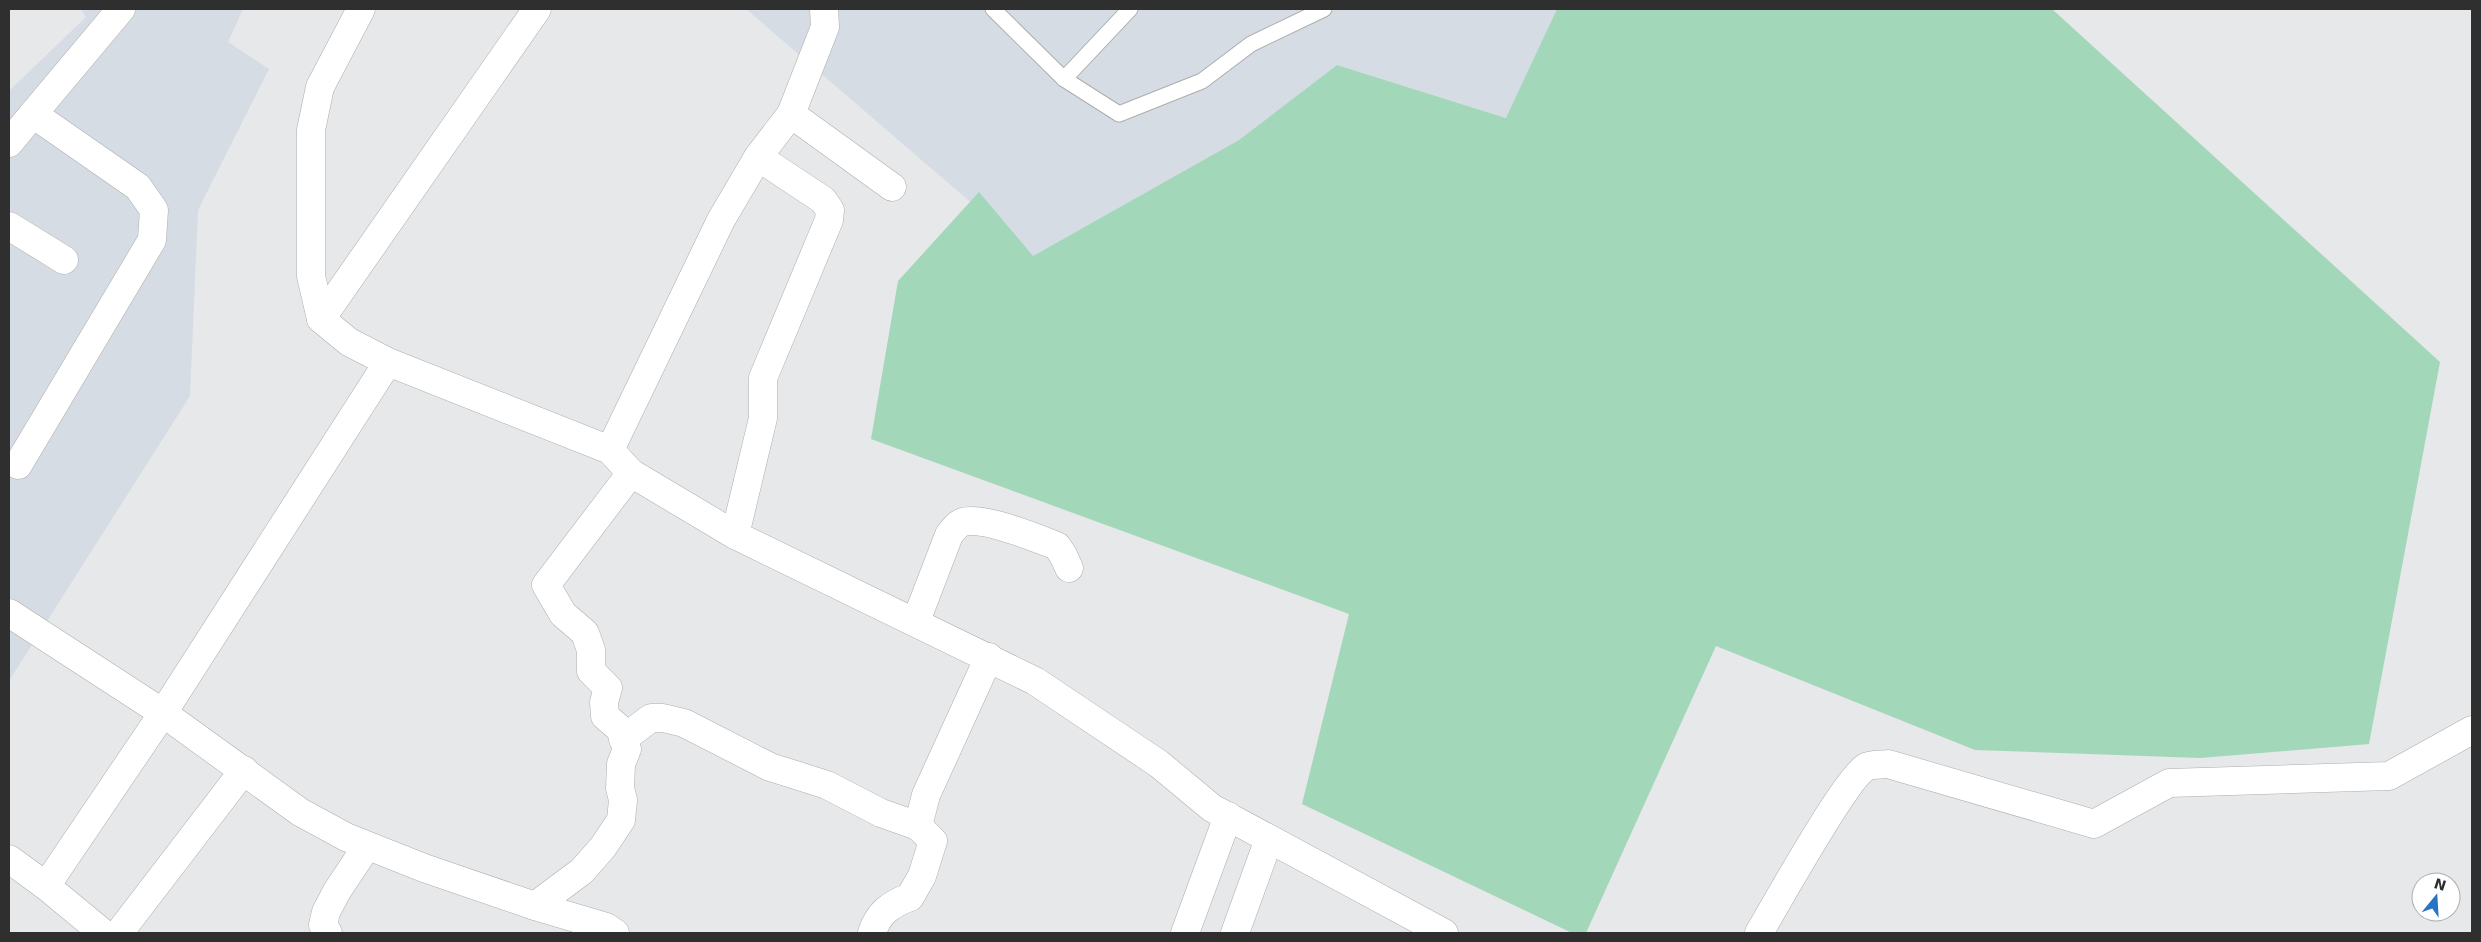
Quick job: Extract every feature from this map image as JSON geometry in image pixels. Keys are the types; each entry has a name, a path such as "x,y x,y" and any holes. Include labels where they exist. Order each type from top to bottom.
{"street":[{"path":"9,143 121,9"},
{"path":"361,9 320,86 311,130 311,276 321,319 349,342 388,362 610,450 631,473 735,535 1035,680 1159,764 1212,808 1444,933"},
{"path":"321,319 538,9"},
{"path":"610,450 720,220 758,156 791,114 825,27 824,9"},
{"path":"18,464 152,240 154,210 138,187 33,114"},
{"path":"791,114 892,187"},
{"path":"735,535 763,418 762,378 829,220 830,210 823,200 758,156"},
{"path":"9,226 64,260"},
{"path":"46,886 163,712 388,362"},
{"path":"535,906 582,871 603,847 621,820 624,800 620,788 620,764 627,749 620,729 605,716 604,702 608,688 591,671 591,650 585,633 563,614 546,584 631,473"},
{"path":"916,621 950,536 956,526 964,522 983,522 1057,546 1064,555 1069,568"},
{"path":"9,613 163,712 300,812 367,846 535,906 606,926 615,933"},
{"path":"918,826 926,795 989,657"},
{"path":"623,739 651,718 663,718 684,723 770,767 827,786 882,812 918,826 933,841 922,876 910,897 892,903 875,924 872,933"},
{"path":"1759,933 1822,827 1849,786 1865,768 1888,764 2094,824 2169,783 2389,776 2472,730"},
{"path":"118,933 244,770"},
{"path":"1185,933 1228,816"},
{"path":"1235,933 1269,839"},
{"path":"328,933 323,925 326,912 367,846"},
{"path":"9,859 46,886 103,933"}],"lane":[{"path":"994,9 1064,79 1119,114 1202,82 1251,44 1324,9"},
{"path":"1064,79 1130,9"}],"shaded area":[{"path":"81,9 243,9 228,42 269,69 198,210 190,396 9,681 9,91 86,17"},
{"path":"746,9 1557,9 1507,118 1337,65 1239,140 1033,256"}],"green space":[{"path":"1557,9 2052,9 2440,362 2369,744 2200,758 1975,750 1716,646 1586,933 1572,933 1302,804 1349,614 871,439 898,281 979,192 1033,256 1239,140 1337,65 1506,118"}]}
